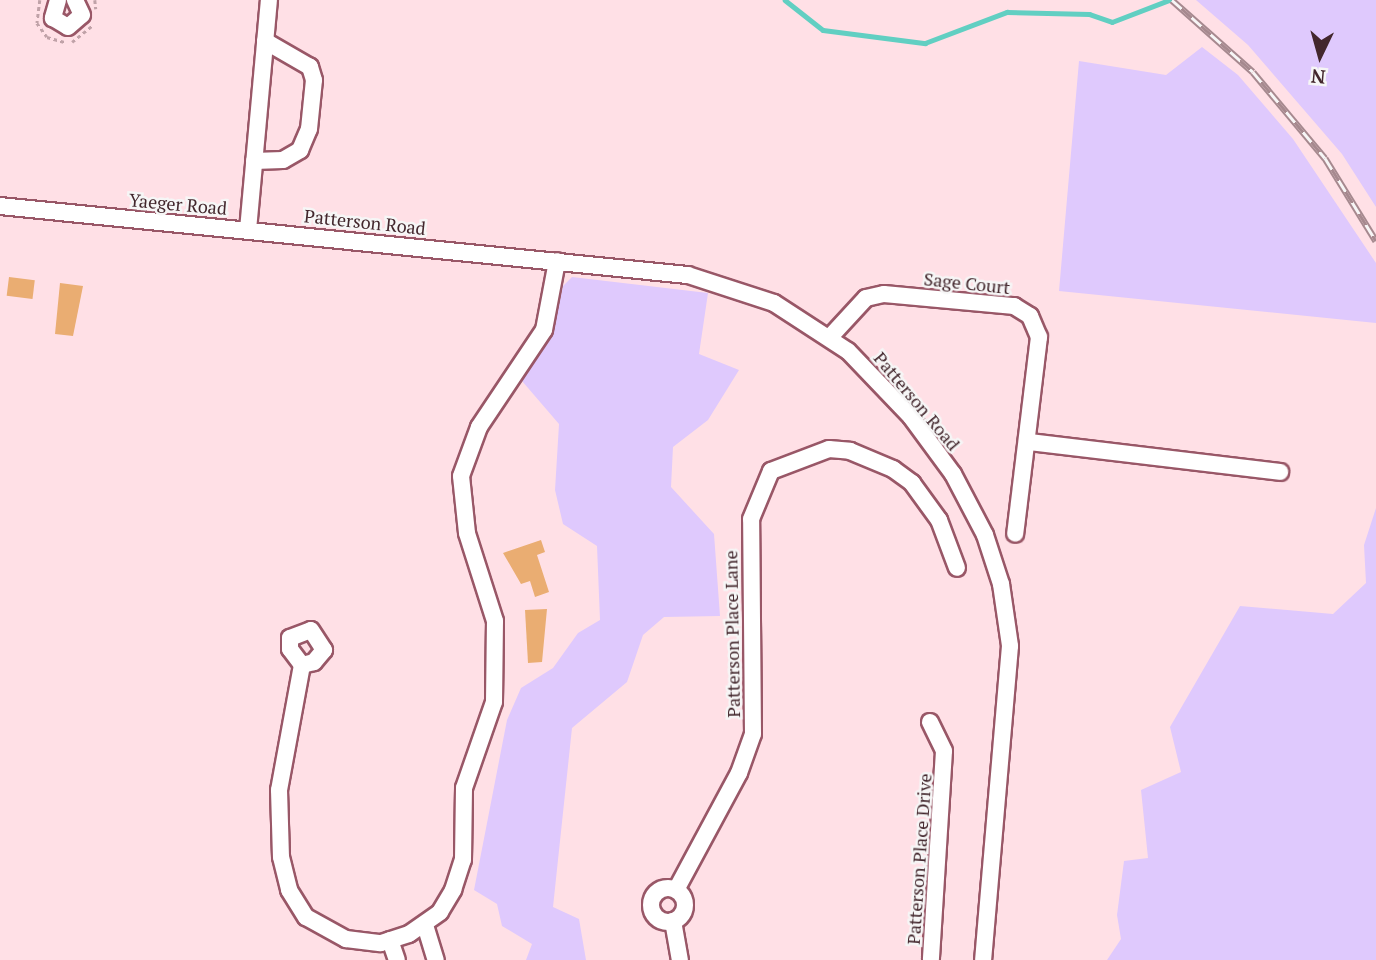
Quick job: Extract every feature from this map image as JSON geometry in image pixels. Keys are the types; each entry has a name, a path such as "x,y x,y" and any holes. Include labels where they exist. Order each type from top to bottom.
{"street":[{"path":"58,0 53,18 68,27 82,15 75,0"},
{"name":"Yaeger Road","path":"0,206 248,230 269,0"},
{"path":"254,161 283,160 300,150 309,129 314,80 310,67 265,41"},
{"name":"Patterson Road","path":"248,230 558,261 713,280 774,303 830,337 890,393 953,474 985,535 1001,584 1010,646 983,960"},
{"path":"302,665 279,790 286,883 303,915 332,933 369,942 390,940 425,925 453,890 463,860 464,788 494,702 498,666 495,621 460,502 461,476 478,427 544,330 558,261"},
{"name":"Sage Court","path":"830,337 866,298 884,294 1014,306 1030,316 1039,337 1029,443 1015,534"},
{"path":"1029,443 1280,472"},
{"name":"Patterson Place Lane","path":"676,890 739,773 753,734 749,559 751,519 761,486 771,471 808,454 829,449 873,459 912,483 939,520 957,568"},
{"name":"Patterson Place Drive","path":"930,722 944,751 931,960"},
{"name":"Patterson Place Lane","path":"673,921 657,918 651,902 660,890 676,890"},
{"name":"Patterson Place Lane","path":"673,921 684,909 676,890"},
{"name":"Patterson Place Lane","path":"673,921 680,960"},
{"path":"425,925 436,960"},
{"path":"390,940 397,960"}],"shaded area":[{"path":"1196,0 1376,0 1376,207 1342,154 1248,45"},
{"path":"1202,47 1238,75 1293,139 1376,263 1376,323 1059,291 1079,61 1166,75"},
{"path":"572,277 708,293 699,354 739,370 708,420 673,447 671,487 714,534 720,616 664,617 643,635 627,682 572,728 553,907 579,919 586,960 526,960 532,944 502,926 497,904 474,890 507,720 521,688 553,668 578,633 600,620 597,546 563,524 555,490 559,424 522,381 553,330 563,286"},
{"path":"1376,508 1376,960 1107,960 1121,939 1117,915 1124,861 1148,858 1141,790 1181,772 1170,727 1240,606 1333,614 1366,583 1364,545"}],"building":[{"path":"9,277 35,280 32,299 7,296"},
{"path":"60,283 83,286 73,336 55,334"},
{"path":"541,540 545,552 537,555 549,592 535,597 530,581 521,584 503,553"},
{"path":"547,609 542,662 528,663 525,610"}],"waterway":[{"path":"785,0 823,30 925,43 1007,12 1089,14 1112,22 1169,0"}],"railway":[{"path":"1172,0 1253,72 1325,158 1376,241"}]}
